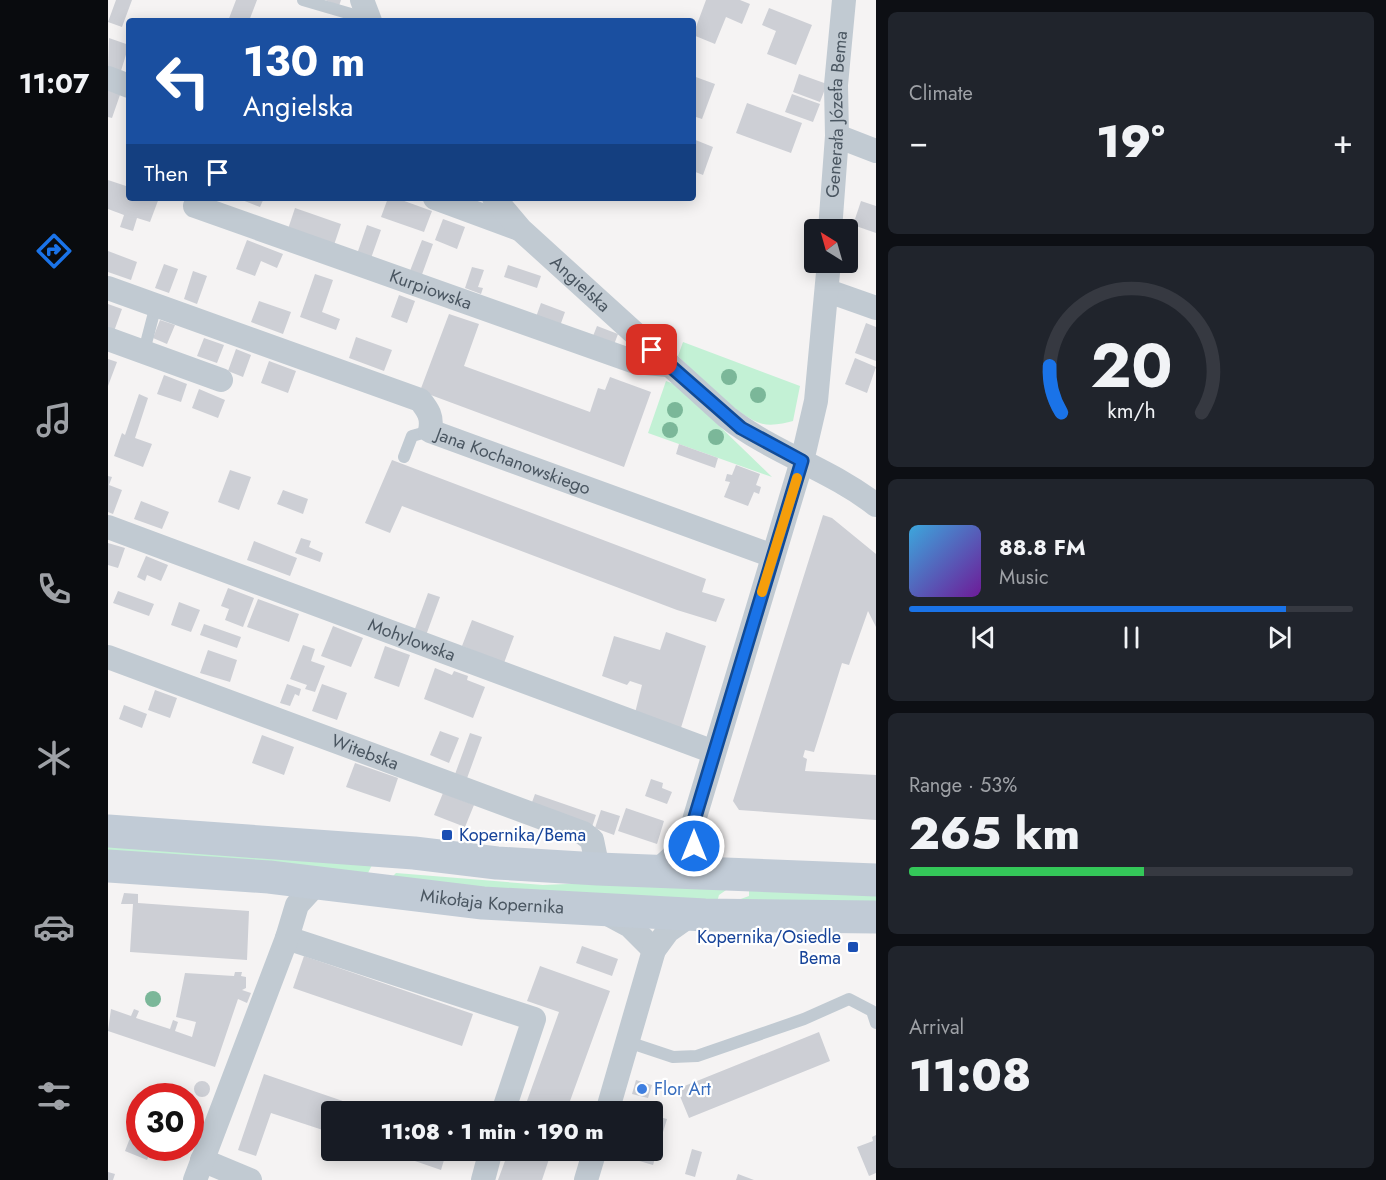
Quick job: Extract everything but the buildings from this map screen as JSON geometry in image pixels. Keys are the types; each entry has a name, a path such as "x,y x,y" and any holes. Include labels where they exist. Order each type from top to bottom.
{"main road":[{"path":"108,831 414,853 497,863 598,870 876,880"},
{"path":"397,892 387,884 386,871 393,860 414,853"},
{"name":"Mikołaja Kopernika","path":"108,866 269,877 307,893 397,892 483,903 692,914 876,916"}],"street":[{"name":"Generała Józefa Bema","path":"831,219 837,136 836,84 844,0"},
{"path":"108,78 126,85"},
{"path":"837,136 876,151"},
{"path":"443,201 521,230"},
{"name":"Angielska","path":"497,201 521,230 668,365 741,428 853,488 876,506"},
{"name":"Kurpiowska","path":"195,206 635,362 668,365"},
{"path":"656,872 681,849 689,837 802,461 816,401 829,273"},
{"name":"Jana Kochanowskiego","path":"108,288 420,400 429,411 432,423 430,431 773,555"},
{"path":"828,291 876,308"},
{"path":"108,339 221,380"},
{"name":"Mohylowska","path":"108,527 714,752"},
{"name":"Witebska","path":"108,657 584,833 592,840 598,870"},
{"path":"689,837 703,859 717,874"},
{"path":"250,1180 199,1170 287,938 307,893"},
{"path":"601,910 630,926 654,950"},
{"path":"610,1101 654,950 668,931 692,914"},
{"path":"287,938 534,1019 507,1101"},
{"path":"483,1180 488,1161"},
{"path":"586,1180 592,1161"}],"lane":[{"path":"303,0 367,13"},
{"path":"144,351 156,305"},
{"path":"404,457 412,436 430,431"},
{"path":"628,1042 673,1057 685,1058 804,1019 849,999 872,1011 876,1023"}],"green space":[{"path":"683,342 800,386 793,421 761,424 737,410 678,356"},
{"path":"666,381 677,385 772,477 648,433"},
{"path":"108,842 373,863 367,875 108,854"},
{"path":"396,873 543,885 591,883 729,888 719,895 717,902 461,888 393,876"},
{"path":"749,888 876,893 876,906 735,901 749,896"}],"slow traffic":[{"path":"762,592 797,478"}],"place":[{"name":"Kopernika/Bema","path":"447,835"},
{"name":"Kopernika/Osiedle Bema","path":"853,947"},
{"name":"Flor Art","path":"642,1089"}],"route":[{"path":"652,350 741,428 802,461 689,837 694,846"}]}
